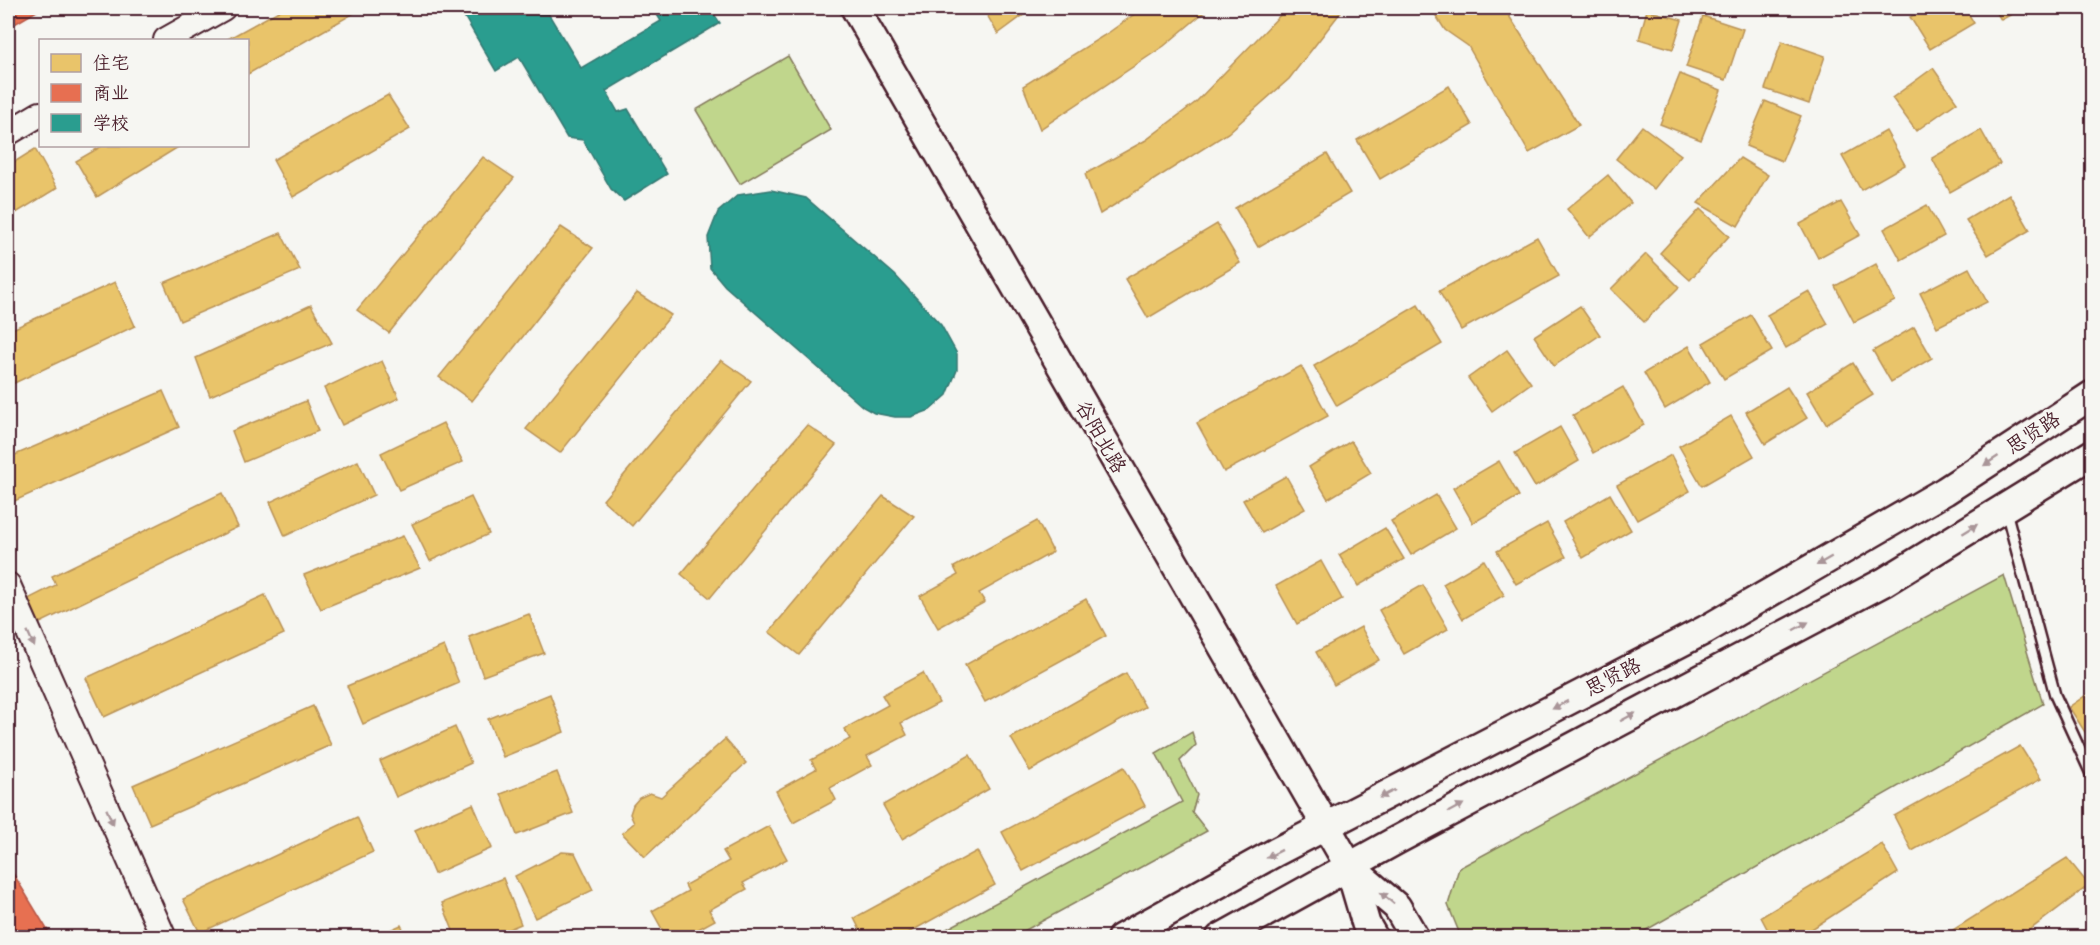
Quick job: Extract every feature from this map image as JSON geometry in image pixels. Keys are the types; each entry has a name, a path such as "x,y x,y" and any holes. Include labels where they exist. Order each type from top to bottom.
{"main road":[{"name":"谷阳北路","path":"855,8 1349,866 1366,924 1374,938"},
{"name":"思贤路","path":"1121,938 1276,852 1327,828 1374,801 1705,630 1945,491 2092,394"},
{"path":"1220,938 1349,866 1884,582 2092,454"},
{"name":"谷阳北路","path":"1349,866 1397,907 1415,938"}],"street":[{"path":"168,39 223,8"},
{"path":"8,133 39,115"},
{"path":"8,585 164,938"}],"lane":[{"path":"2005,508 2055,695 2092,773"}],"green space":[{"path":"788,56 831,130 740,184 696,110"},
{"path":"2004,575 2043,704 1634,937 1461,937 1448,905 1459,868"},
{"path":"1192,732 1196,745 1180,761 1197,795 1192,812 1207,831 1013,937 932,937 1182,802 1156,753"}],"building: 住宅":[{"path":"284,8 363,8 249,73 249,39 228,39"},
{"path":"983,8 1033,8 998,34"},
{"path":"1143,8 1209,8 1164,46 1040,129 1023,86 1108,33"},
{"path":"1287,8 1344,8 1289,79 1228,133 1100,214 1085,174 1146,140 1196,102"},
{"path":"1431,8 1504,8 1579,125 1529,153 1468,46 1445,30"},
{"path":"1926,8 1965,8 1974,23 1930,49 1910,17"},
{"path":"1994,8 2023,8 2001,20"},
{"path":"1647,10 1682,20 1673,49 1639,39"},
{"path":"1703,16 1743,29 1726,80 1686,67"},
{"path":"1782,41 1825,56 1809,104 1765,89"},
{"path":"1933,68 1957,102 1916,131 1892,98"},
{"path":"1680,74 1721,90 1701,140 1660,124"},
{"path":"1449,86 1472,125 1380,179 1357,140"},
{"path":"388,95 410,129 293,197 273,160"},
{"path":"1765,101 1801,116 1782,161 1746,146"},
{"path":"1642,126 1681,155 1654,189 1616,159"},
{"path":"1981,130 2000,164 1950,192 1932,158"},
{"path":"1886,131 1905,165 1861,190 1842,156"},
{"path":"100,147 178,147 97,197 76,161"},
{"path":"35,149 57,188 8,218 8,166"},
{"path":"1327,154 1350,193 1258,247 1235,208"},
{"path":"483,157 514,178 389,333 357,310"},
{"path":"1740,158 1768,175 1738,226 1698,203"},
{"path":"1608,175 1631,203 1589,237 1567,209"},
{"path":"2009,194 2030,230 1988,255 1966,220"},
{"path":"1841,202 1860,235 1818,258 1800,224"},
{"path":"1927,205 1944,236 1901,260 1884,229"},
{"path":"1700,209 1729,236 1690,280 1660,253"},
{"path":"1217,224 1240,263 1148,318 1125,279"},
{"path":"561,227 593,248 472,401 439,377"},
{"path":"281,233 300,270 180,321 164,283"},
{"path":"1537,237 1559,276 1461,330 1439,291"},
{"path":"1646,254 1679,287 1644,322 1611,289"},
{"path":"1876,264 1895,301 1854,322 1835,286"},
{"path":"1969,268 1987,302 1937,327 1920,293"},
{"path":"115,282 135,326 8,386 8,331"},
{"path":"1809,291 1828,324 1786,348 1767,315"},
{"path":"637,293 671,315 560,453 526,429"},
{"path":"311,305 332,343 210,396 196,358"},
{"path":"1418,305 1442,344 1337,406 1314,366"},
{"path":"1580,306 1600,335 1554,366 1534,336"},
{"path":"1751,315 1772,351 1724,379 1703,343"},
{"path":"1914,327 1932,358 1891,382 1873,351"},
{"path":"1689,346 1710,382 1665,409 1644,373"},
{"path":"1507,350 1531,383 1492,411 1468,378"},
{"path":"721,360 751,381 632,526 603,500"},
{"path":"382,361 399,398 342,425 324,388"},
{"path":"1853,363 1873,395 1826,424 1807,392"},
{"path":"1301,366 1328,416 1224,472 1197,423"},
{"path":"1623,387 1644,425 1593,453 1573,415"},
{"path":"1787,387 1807,418 1765,444 1746,412"},
{"path":"163,391 179,427 10,503 8,458"},
{"path":"306,401 318,431 244,462 232,431"},
{"path":"1731,416 1754,456 1702,486 1679,446"},
{"path":"443,423 463,462 399,490 381,453"},
{"path":"807,425 836,445 710,598 681,574"},
{"path":"1560,427 1579,461 1535,487 1515,453"},
{"path":"1351,441 1371,473 1328,499 1309,467"},
{"path":"1671,455 1690,491 1637,520 1617,485"},
{"path":"358,461 374,495 285,536 270,502"},
{"path":"1499,461 1519,496 1473,523 1453,488"},
{"path":"1286,476 1305,509 1262,533 1243,500"},
{"path":"222,493 238,527 36,625 26,600 56,585 52,576"},
{"path":"1610,494 1631,530 1583,558 1563,522"},
{"path":"1436,495 1456,528 1411,555 1391,521"},
{"path":"883,496 914,516 799,655 769,632"},
{"path":"471,497 489,534 430,561 412,524"},
{"path":"1037,521 1053,552 979,593 985,602 938,628 920,596 958,575 954,567"},
{"path":"1547,523 1566,557 1516,584 1497,551"},
{"path":"1385,528 1404,559 1358,586 1339,555"},
{"path":"403,536 420,568 321,609 304,575"},
{"path":"1484,560 1504,595 1463,619 1443,584"},
{"path":"1321,561 1342,599 1297,624 1276,586"},
{"path":"1423,585 1448,629 1404,654 1379,610"},
{"path":"265,595 284,634 104,717 86,678"},
{"path":"1086,599 1106,636 985,702 965,665"},
{"path":"529,614 544,653 483,676 469,637"},
{"path":"1361,627 1379,660 1334,685 1316,652"},
{"path":"444,646 459,683 363,724 347,686"},
{"path":"923,673 939,703 901,723 907,735 867,756 872,765 830,788 836,800 793,823 776,791 816,769 811,760 850,739 844,729 888,705 882,695"},
{"path":"1126,673 1145,707 1030,771 1011,738"},
{"path":"2092,691 2092,739 2090,740 2069,707"},
{"path":"550,694 564,732 503,757 488,719"},
{"path":"313,706 331,745 150,824 133,785"},
{"path":"455,727 471,763 396,797 380,761"},
{"path":"725,739 746,763 645,857 622,833 634,823 630,814 633,805 639,798 650,793 661,797"},
{"path":"2020,746 2041,779 1912,851 1894,816"},
{"path":"970,755 989,789 902,839 883,805"},
{"path":"1124,767 1145,806 1023,871 1002,832"},
{"path":"557,772 573,813 517,835 501,794"},
{"path":"473,804 492,848 434,874 415,830"},
{"path":"357,817 373,852 200,933 183,899"},
{"path":"769,826 787,859 743,883 747,889 709,910 715,920 682,938 667,938 652,911 688,891 685,885 729,861 723,851"},
{"path":"1882,844 1898,873 1798,938 1772,938 1761,917"},
{"path":"977,851 995,885 899,938 864,938 854,918"},
{"path":"562,852 575,853 593,890 535,918 515,876"},
{"path":"2067,858 2089,885 2019,938 1947,938 1945,935"},
{"path":"503,878 521,924 487,938 456,938 442,903"},
{"path":"401,925 408,938 372,938"}],"building: 商业":[{"path":"8,8 42,8 8,28"},
{"path":"8,865 51,936 49,938 8,938"}],"building: 学校":[{"path":"466,8 545,8 581,68 661,21 654,10 658,8 710,8 720,23 606,91 618,112 628,109 667,174 624,201 611,189 583,140 567,138 519,57 496,71 461,11"},
{"path":"771,190 806,198 895,275 941,325 957,354 957,370 947,395 930,410 911,417 895,417 874,413 863,407 725,286 710,268 708,237 718,212 738,195"}]}
